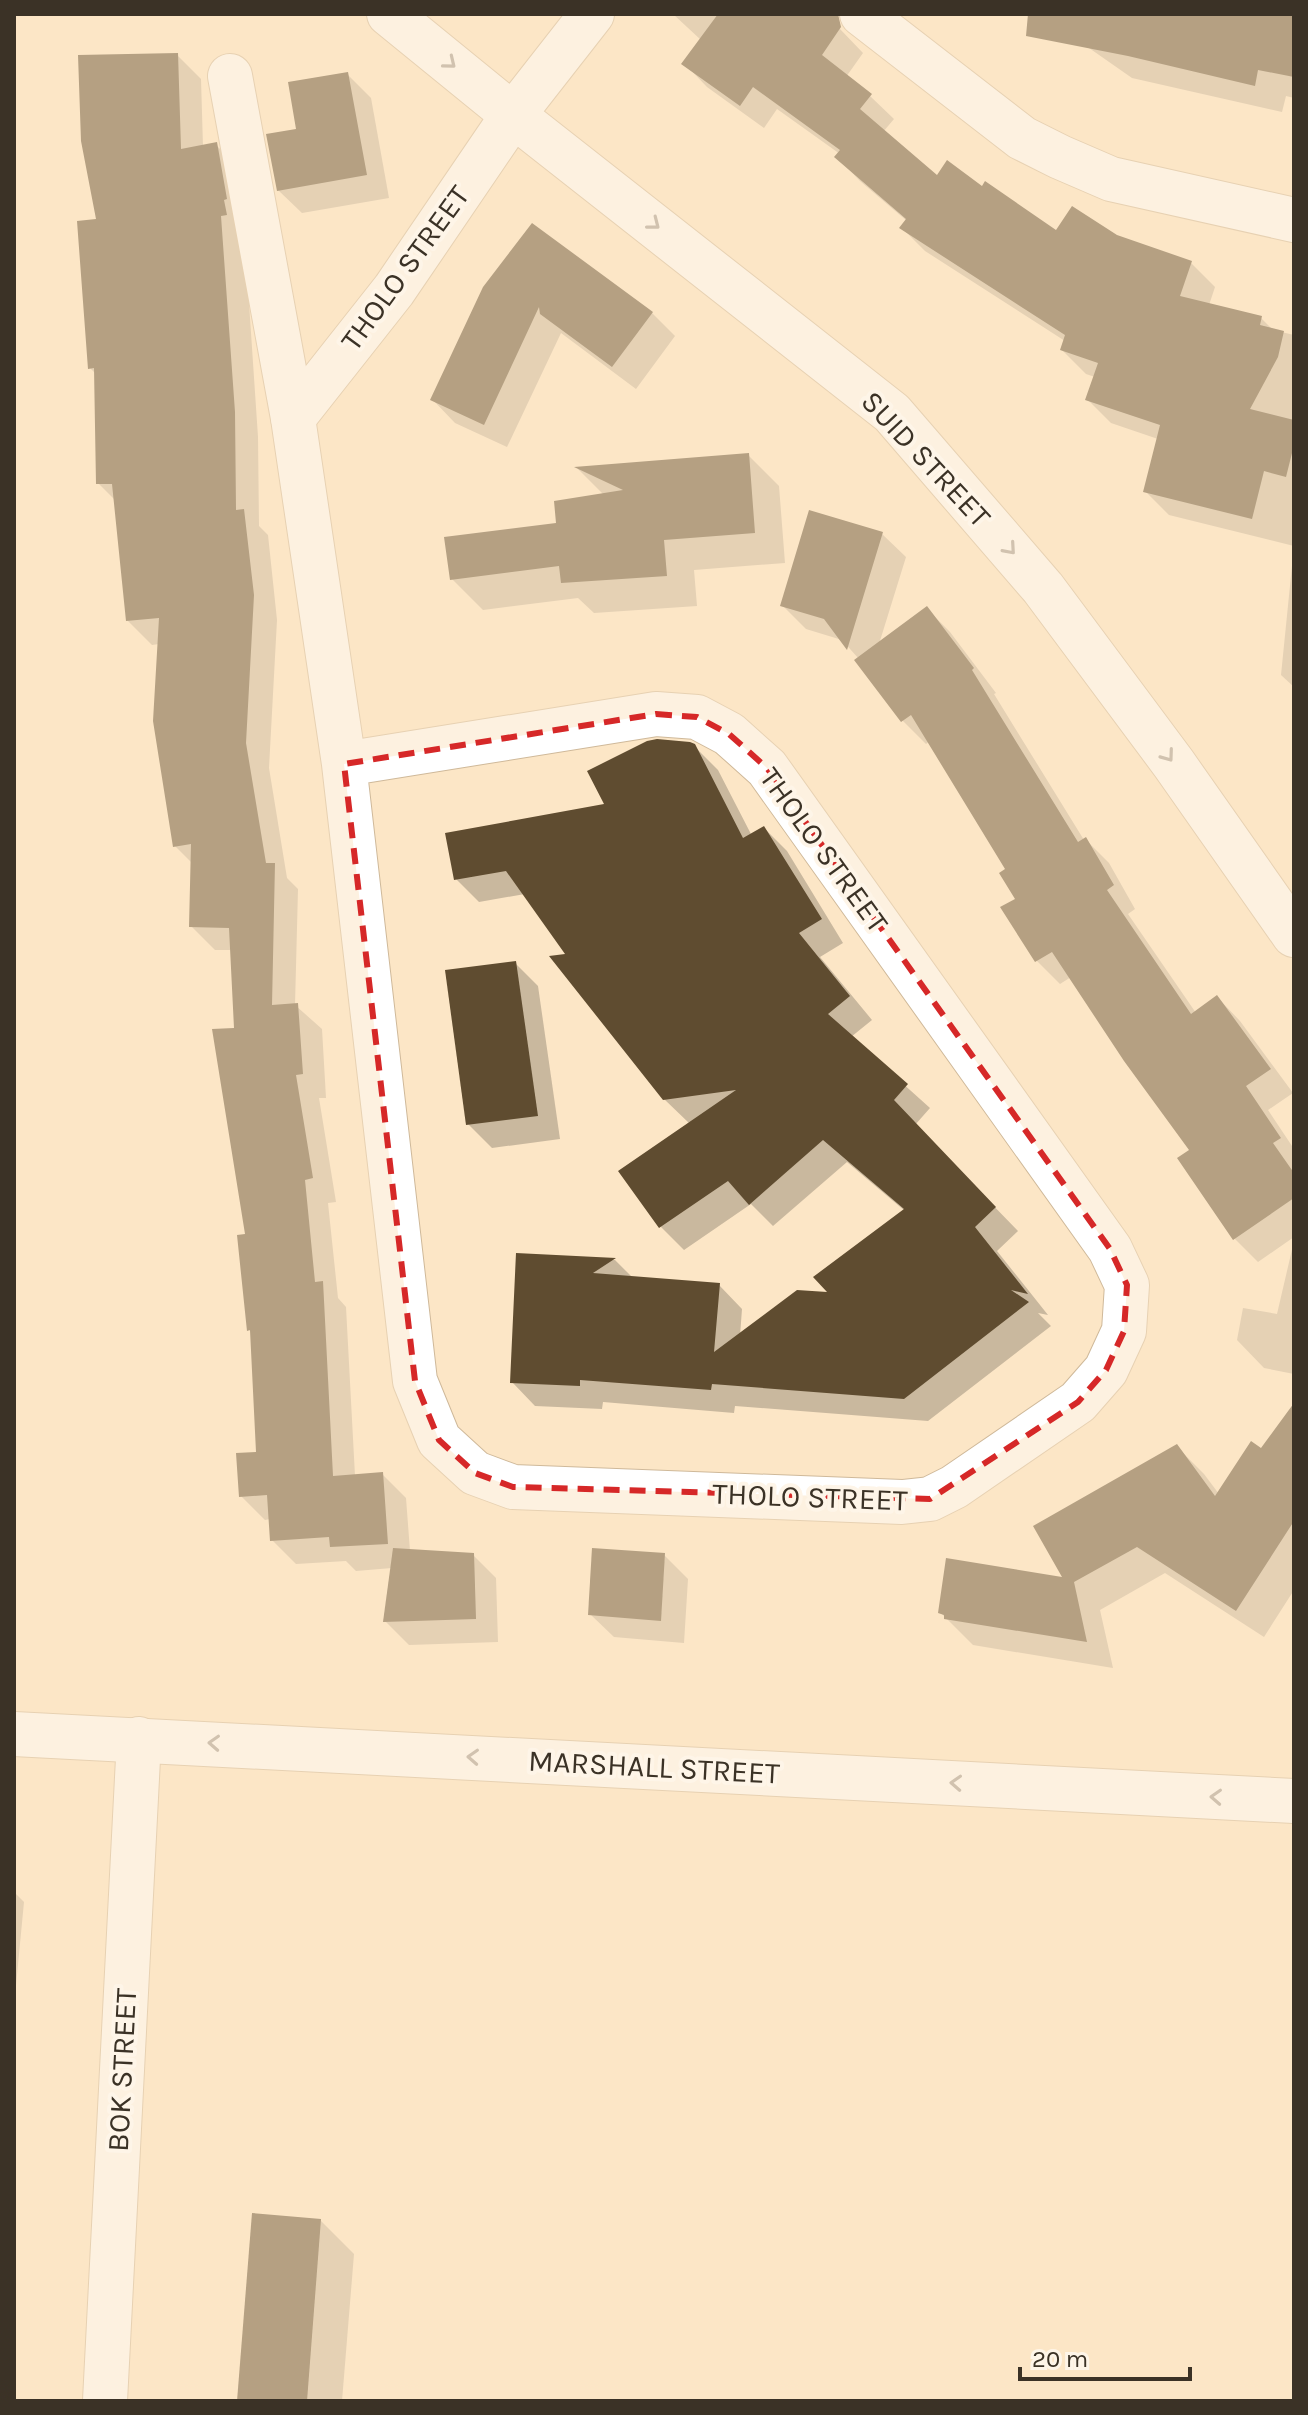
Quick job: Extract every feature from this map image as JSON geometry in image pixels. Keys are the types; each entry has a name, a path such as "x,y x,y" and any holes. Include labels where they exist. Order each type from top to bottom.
{"street":[{"name":"SUID STREET","path":"389,14 892,413 1043,588 1174,764 1294,935"},
{"name":"THOLO STREET","path":"293,418 394,290 513,115 592,14"},
{"path":"862,14 1022,138 1060,157 1111,179 1294,220"},
{"name":"THOLO STREET","path":"230,76 293,418 344,764 415,1381 439,1440 475,1473 513,1487 902,1502 930,1499 954,1487 1078,1402 1106,1370 1124,1331 1127,1285 1110,1249 767,768 729,734 697,717 656,714 344,764"},
{"name":"MARSHALL STREET","path":"14,1734 1294,1801"},
{"name":"BOK STREET","path":"105,2401 139,1739"}],"highlighted area":[{"path":"656,714 697,717 729,734 767,768 1110,1249 1127,1285 1124,1331 1106,1370 1078,1402 930,1499 513,1487 475,1473 439,1440 415,1381 344,764"}],"building":[{"path":"718,14 838,14 841,27 822,55 872,94 860,109 937,175 947,160 982,186 985,181 1056,230 1072,206 1117,235 1192,261 1180,296 1262,316 1260,325 1284,331 1278,357 1250,409 1294,420 1294,445 1286,477 1264,471 1252,519 1143,492 1160,425 1085,400 1098,363 1060,350 1065,335 899,228 906,219 834,157 840,150 753,87 740,106 681,64"},
{"path":"1028,14 1294,14 1294,77 1258,70 1255,86 1026,36"},
{"path":"178,53 181,149 217,142 227,199 224,200 227,215 221,216 235,412 236,510 244,509 254,595 246,743 266,863 275,863 272,1005 298,1003 303,1074 296,1075 313,1178 305,1180 315,1282 323,1281 333,1476 383,1472 388,1544 330,1547 329,1537 270,1541 267,1495 239,1497 236,1453 256,1452 250,1330 247,1331 237,1235 245,1234 212,1029 234,1028 229,928 189,927 191,844 173,847 153,721 159,618 126,621 112,484 96,484 94,368 88,369 77,221 96,219 81,141 78,55"},
{"path":"348,72 367,175 277,191 266,134 296,129 288,82"},
{"path":"532,223 653,312 612,367 540,314 539,307 484,425 430,400 483,287"},
{"path":"749,453 755,533 664,540 667,576 561,583 559,566 450,580 444,537 556,523 554,501 623,490 574,467"},
{"path":"809,510 883,532 847,650 824,619 780,606"},
{"path":"927,606 974,668 972,670 1078,842 1086,837 1114,885 1107,890 1191,1014 1217,995 1271,1069 1246,1086 1281,1138 1273,1143 1294,1173 1294,1198 1233,1240 1177,1158 1189,1150 1124,1061 1052,952 1035,962 1000,907 1015,899 999,873 1005,869 911,715 901,722 854,660"},
{"path":"657,739 695,744 743,838 764,826 822,919 799,933 850,996 828,1014 908,1084 894,1100 996,1207 975,1227 1028,1294 1011,1290 1029,1302 904,1399 712,1384 711,1390 580,1380 580,1386 510,1383 516,1253 616,1258 593,1273 720,1283 714,1352 797,1290 827,1292 813,1277 904,1209 823,1140 749,1205 728,1181 659,1228 618,1171 736,1090 663,1100 549,956 565,954 506,871 454,880 445,833 604,804 587,771"},
{"path":"516,961 538,1116 466,1125 445,970"},
{"path":"1294,1403 1294,1521 1236,1611 1137,1547 1074,1582 1087,1642 944,1619 944,1615 938,1613 946,1558 1062,1577 1033,1526 1177,1444 1215,1496 1251,1441 1261,1448"},
{"path":"393,1548 474,1553 476,1619 383,1622"},
{"path":"592,1548 665,1553 661,1621 588,1615"},
{"path":"252,2213 321,2219 307,2401 237,2401"}]}
